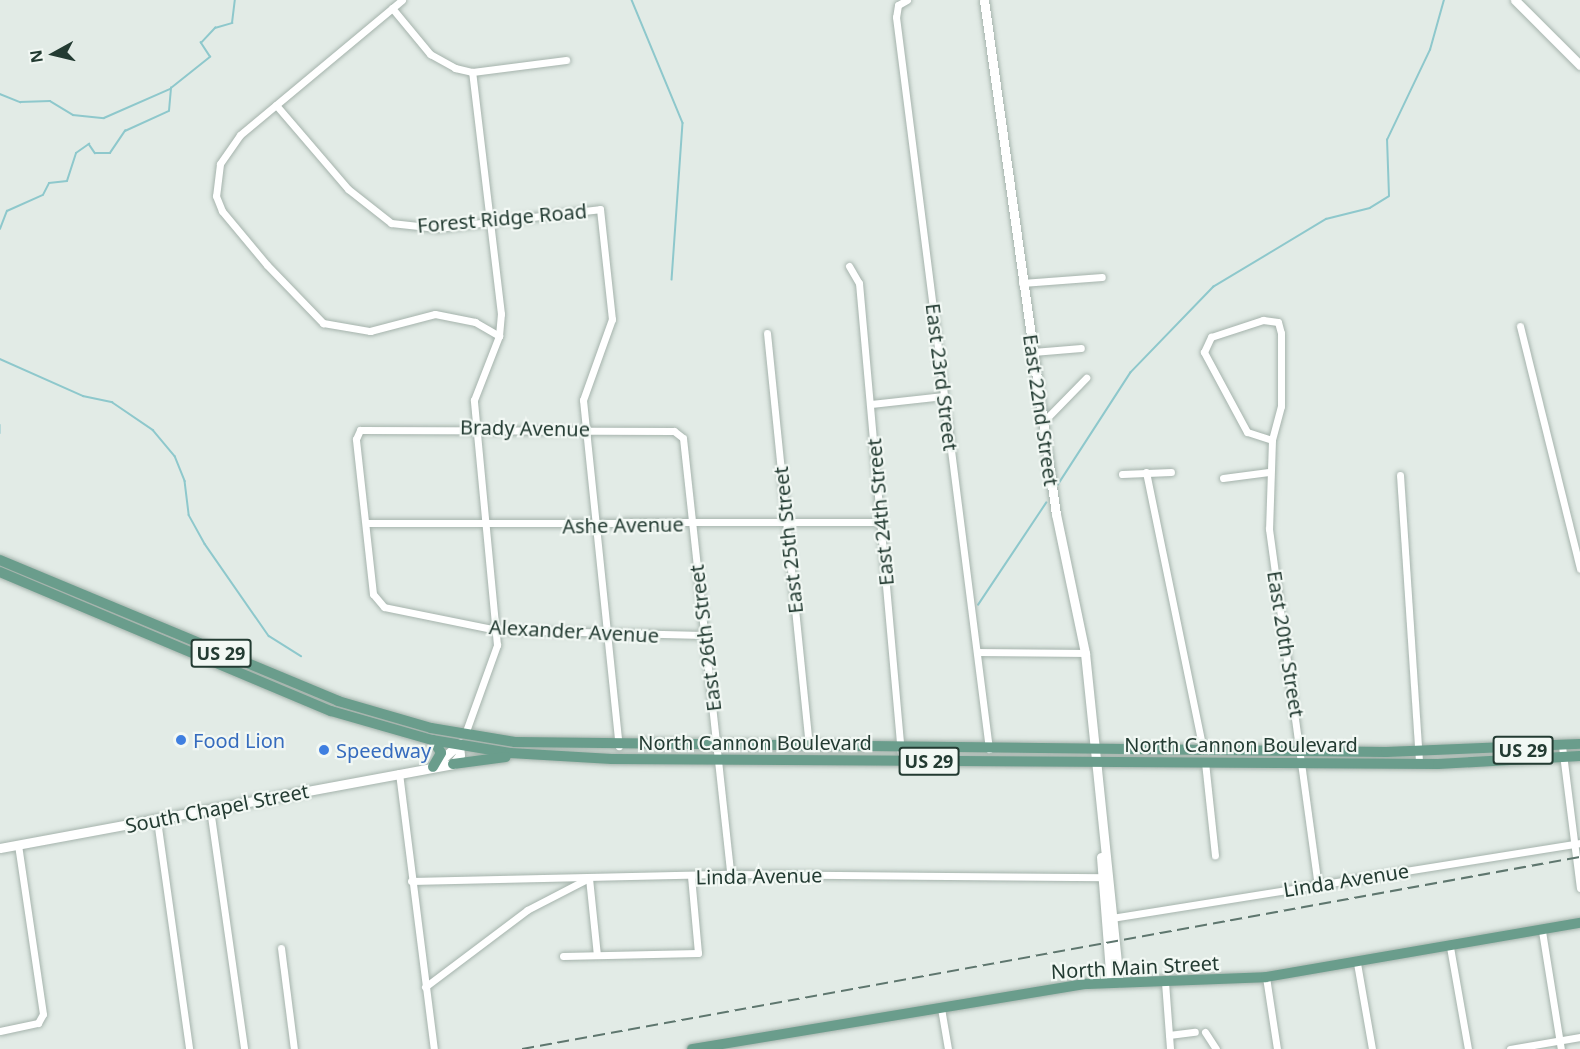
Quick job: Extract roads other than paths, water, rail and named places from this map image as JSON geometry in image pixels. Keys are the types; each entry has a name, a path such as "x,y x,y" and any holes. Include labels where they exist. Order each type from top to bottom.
{"main road":[{"name":"North Cannon Boulevard","path":"0,560 319,694 465,734 619,747 902,761 1096,756 1203,750 1419,763 1564,759 1580,756"},
{"name":"North Cannon Boulevard","path":"0,572 321,707 432,740 528,755 718,753 808,747 989,749 1205,762 1580,744"},
{"path":"432,740 441,753 433,767"},
{"path":"453,764 528,755"},
{"name":"North Main Street","path":"692,1049 747,1045 941,1008 1115,983 1266,977 1580,923"}],"street":[{"path":"402,0 228,148 215,180 216,196 222,211 311,316 354,332 435,314 475,322 499,336"},
{"name":"East 23rd Street","path":"907,0 898,5 944,396 979,652 989,749"},
{"name":"East 22nd Street","path":"984,0 1056,514 1085,653 1102,819 1115,983"},
{"path":"1515,0 1580,65"},
{"path":"392,8 430,54 472,72 566,60"},
{"path":"465,734 493,662 497,630 477,428 477,383 499,336 491,224 472,72"},
{"name":"Forest Ridge Road","path":"276,105 372,213 411,228 491,224 600,209 612,319 585,382 586,429"},
{"name":"East 24th Street","path":"849,266 859,284 902,761"},
{"path":"1022,283 1102,277"},
{"name":"East 20th Street","path":"1272,440 1247,432 1204,344 1273,320 1281,333 1281,406 1272,440 1269,472 1269,529 1303,757 1318,885"},
{"path":"1520,326 1580,569"},
{"name":"East 25th Street","path":"767,333 808,747"},
{"path":"1033,352 1081,348"},
{"path":"1043,422 1086,378"},
{"path":"871,404 944,396"},
{"name":"Brady Avenue","path":"366,523 356,439 366,428 674,431 683,438"},
{"path":"586,429 619,747"},
{"name":"East 26th Street","path":"683,438 730,874"},
{"path":"1122,474 1171,471"},
{"path":"1146,472 1203,750"},
{"path":"1223,478 1269,472"},
{"path":"1400,475 1419,763"},
{"name":"Ashe Avenue","path":"366,523 595,526 880,522"},
{"name":"Alexander Avenue","path":"366,523 376,601 497,630 608,635 704,635"},
{"path":"979,652 1085,653"},
{"name":"South Chapel Street","path":"433,767 459,746 465,734"},
{"name":"South Chapel Street","path":"0,848 453,764 460,755 459,746"},
{"path":"1562,746 1577,843 1580,888"},
{"path":"1205,762 1215,855"},
{"path":"399,773 434,1049"},
{"path":"210,809 244,1049"},
{"path":"157,820 189,1049"},
{"name":"Linda Avenue","path":"1112,918 1577,843"},
{"path":"0,1031 38,1023 43,1014 18,845"},
{"name":"Linda Avenue","path":"411,881 730,874 1105,877"},
{"path":"563,956 698,953 691,876"},
{"name":"East 22nd Street","path":"1105,877 1112,918 1115,983"},
{"path":"425,987 527,910 589,878 597,955"},
{"path":"1542,931 1561,1049"},
{"path":"1450,947 1468,1049"},
{"path":"282,948 294,1049"},
{"path":"1357,963 1372,1049"},
{"path":"1266,977 1277,1049"},
{"path":"1165,982 1170,1049"},
{"path":"941,1008 948,1049"},
{"path":"1169,1035 1195,1032"},
{"path":"1205,1032 1216,1049"},
{"path":"1510,1049 1580,1037"}],"waterway":[{"path":"0,229 7,211 43,195 49,183 67,181 76,153 89,144 95,153 110,153 125,131 169,111 171,88 210,57 201,43 215,28 232,23 235,0"},
{"path":"632,0 683,123 672,280"},
{"path":"1057,486 1130,373 1213,287 1326,219 1370,208 1389,196 1387,140 1430,50 1444,0"},
{"path":"0,94 20,102 50,101 73,115 104,118 170,89"},
{"path":"0,359 83,396 112,402 153,430 175,456 185,481 189,515 205,544 269,636 301,656"},
{"path":"0,425 0,433"},
{"path":"978,605 1046,503"}],"railway":[{"path":"522,1049 1580,857"}],"place":[{"name":"Food Lion","path":"181,740"},
{"name":"Speedway","path":"324,750"}]}
